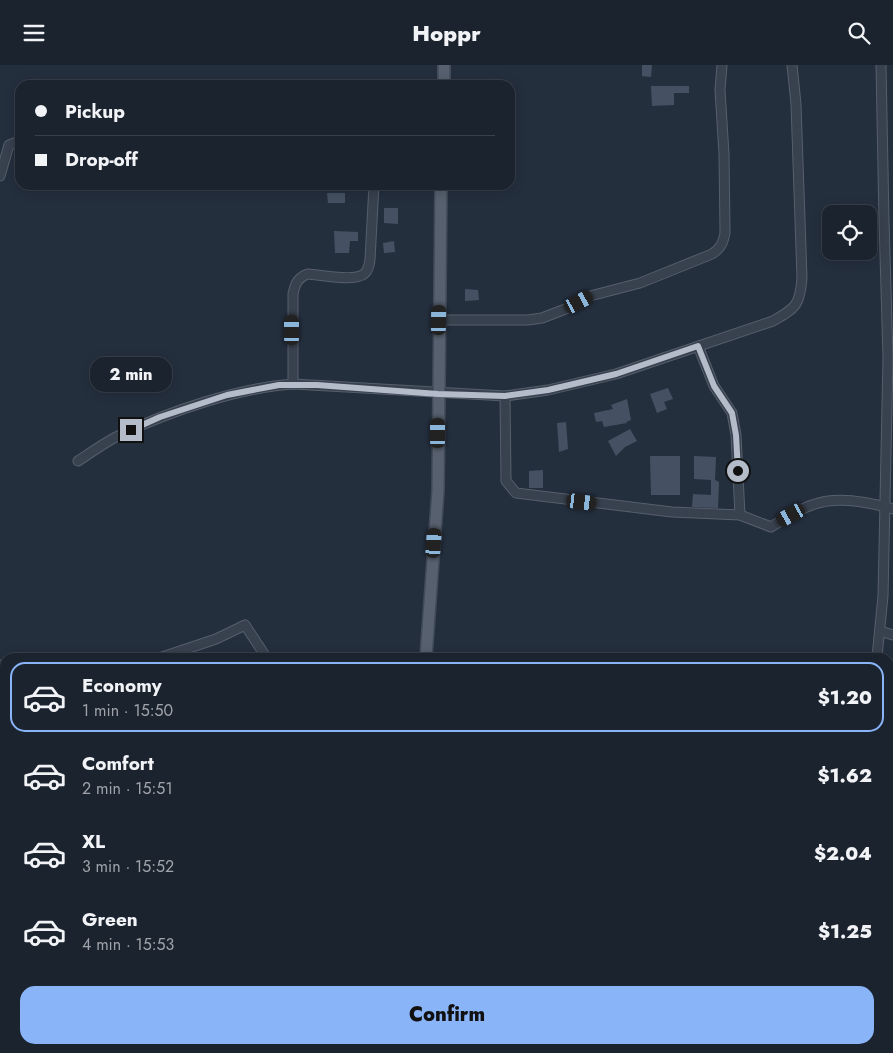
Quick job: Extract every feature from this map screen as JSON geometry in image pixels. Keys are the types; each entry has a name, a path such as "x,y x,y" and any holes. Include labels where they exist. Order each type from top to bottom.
{"main road":[{"path":"444,65 444,80"},
{"path":"426,653 438,491 442,190"}],"street":[{"path":"439,320 542,318 568,308 590,296 640,283 719,249 723,243 724,233 724,154 720,90 722,65"},
{"path":"78,461 119,435 160,417 227,395 261,388 292,384 438,394 505,396 548,390 616,374 773,321 792,310 798,303 801,294 796,104 792,65"},
{"path":"877,653 889,508 891,356 883,210 881,65"},
{"path":"0,176 1,167 9,145 15,143"},
{"path":"292,384 294,287 303,276 308,274 355,278 366,272 370,260 374,190"},
{"path":"698,346 714,386 732,413 736,435 740,515"},
{"path":"505,396 506,481 516,493 672,512 740,515 771,527 813,504 825,501 842,500 889,508"},
{"path":"174,653 216,639 245,625 263,653"},
{"path":"880,631 893,635"}],"building":[{"path":"642,65 652,65 651,77 642,76"},
{"path":"651,86 689,86 689,93 674,93 674,105 652,106"},
{"path":"327,193 345,193 345,203 328,203"},
{"path":"384,208 398,208 398,224 384,223"},
{"path":"334,231 358,232 358,241 350,241 349,253 335,253"},
{"path":"394,241 395,252 384,253 383,243"},
{"path":"465,289 478,290 479,300 465,301"},
{"path":"668,388 673,399 664,402 667,409 657,413 650,394"},
{"path":"627,399 631,420 627,423 604,427 602,421 596,422 594,413 613,409 611,405"},
{"path":"566,422 568,449 559,452 557,423"},
{"path":"630,429 637,441 625,447 616,456 608,441"},
{"path":"650,456 680,456 680,495 651,495"},
{"path":"694,456 716,457 715,480 719,482 718,508 692,507 693,494 711,495 711,480 694,479"},
{"path":"543,470 543,488 529,488 529,471"}],"route":[{"path":"131,430 160,417 227,395 279,385 317,385 438,394 505,396 548,390 616,374 698,346 714,386 732,413 738,454 738,471"}]}
